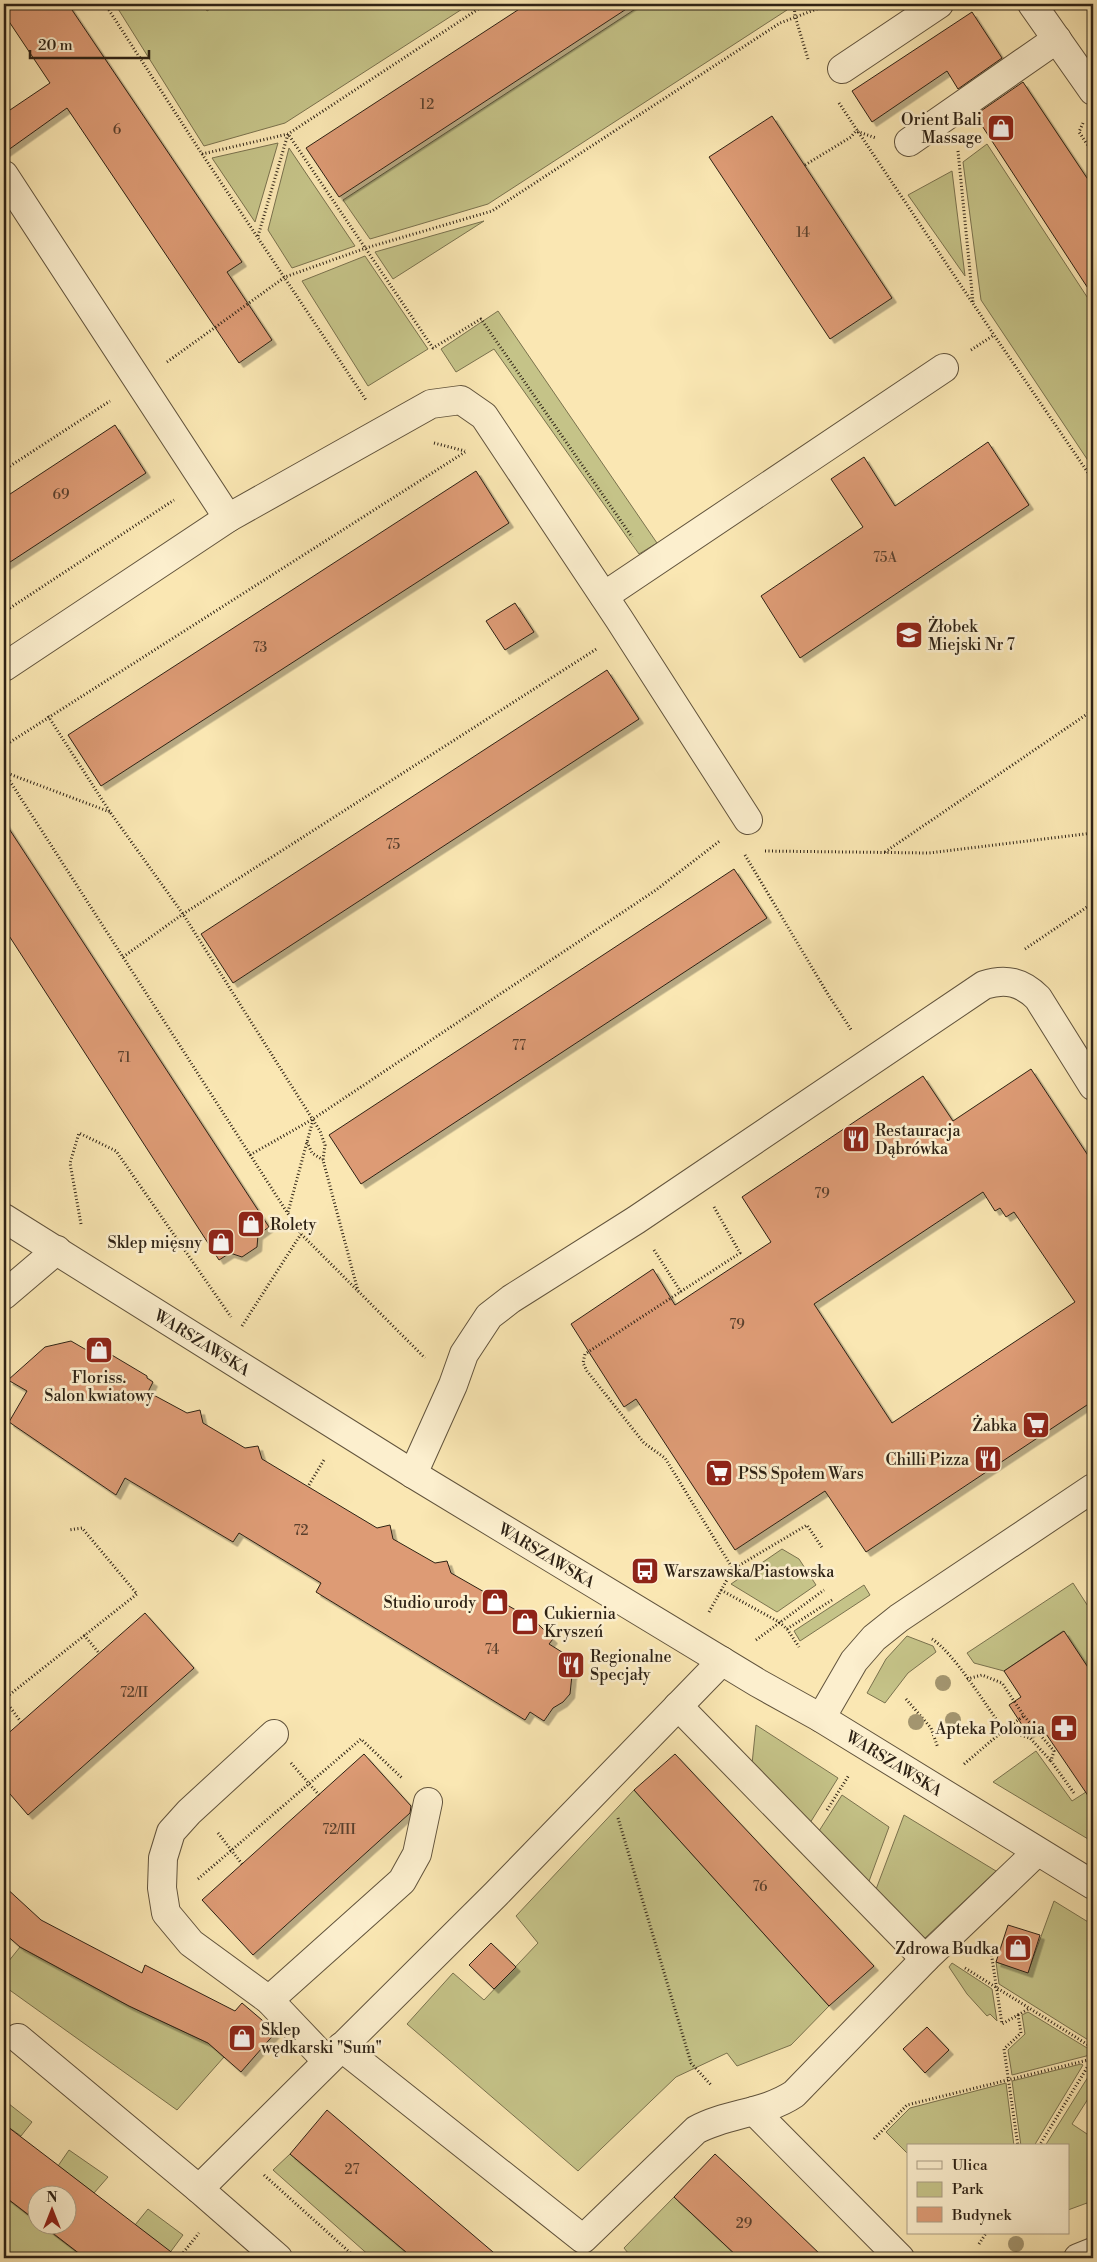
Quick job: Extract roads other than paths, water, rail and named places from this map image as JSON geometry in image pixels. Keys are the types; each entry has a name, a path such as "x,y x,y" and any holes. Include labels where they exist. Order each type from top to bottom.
{"street":[{"path":"842,69 939,4"},
{"path":"1032,4 1093,91"},
{"path":"909,142 1057,39"},
{"path":"4,175 228,518"},
{"path":"604,596 944,368"},
{"path":"4,667 228,518 431,404 461,400 484,416 495,432 604,596 748,820"},
{"path":"413,1474 453,1386 464,1354 489,1316 511,1299 636,1220 976,991 996,982 1021,984 1038,998 1093,1086"},
{"name":"WARSZAWSKA","path":"4,1218 413,1474 722,1661 820,1718 1093,1885"},
{"path":"4,1295 57,1250"},
{"path":"820,1718 854,1661 874,1638 899,1618 1093,1488"},
{"path":"199,2189 496,1894 722,1661"},
{"path":"678,1706 930,1954"},
{"path":"274,1734 189,1812 171,1832 163,1858 162,1888 166,1914 190,1943 269,2000 334,2054 583,2238 696,2130 710,2122 747,2113 783,2101 794,2094 930,1954 1037,1852"},
{"path":"269,2000 402,1881 417,1854 428,1802"},
{"path":"18,2038 199,2189 278,2258"},
{"path":"747,2113 900,2258"},
{"path":"1078,2258 1093,2252"}],"place":[{"name":"Orient Bali Massage","path":"1001,128"},
{"name":"Żłobek Miejski Nr 7","path":"909,635"},
{"name":"Restauracja Dąbrówka","path":"856,1139"},
{"name":"Rolety","path":"251,1224"},
{"name":"Sklep mięsny","path":"221,1242"},
{"name":"Floriss. Salon kwiatowy","path":"99,1350"},
{"name":"Żabka","path":"1036,1425"},
{"name":"Chilli Pizza","path":"988,1459"},
{"name":"PSS Społem Wars","path":"719,1473"},
{"name":"Warszawska/Piastowska","path":"645,1571"},
{"name":"Studio urody","path":"495,1602"},
{"name":"Cukiernia Kryszeń","path":"525,1622"},
{"name":"Regionalne Specjały","path":"571,1665"},
{"name":"Apteka Polonia","path":"1064,1728"},
{"name":"Zdrowa Budka","path":"1018,1948"},
{"name":"Sklep wędkarski \"Sum\"","path":"242,2038"}]}
